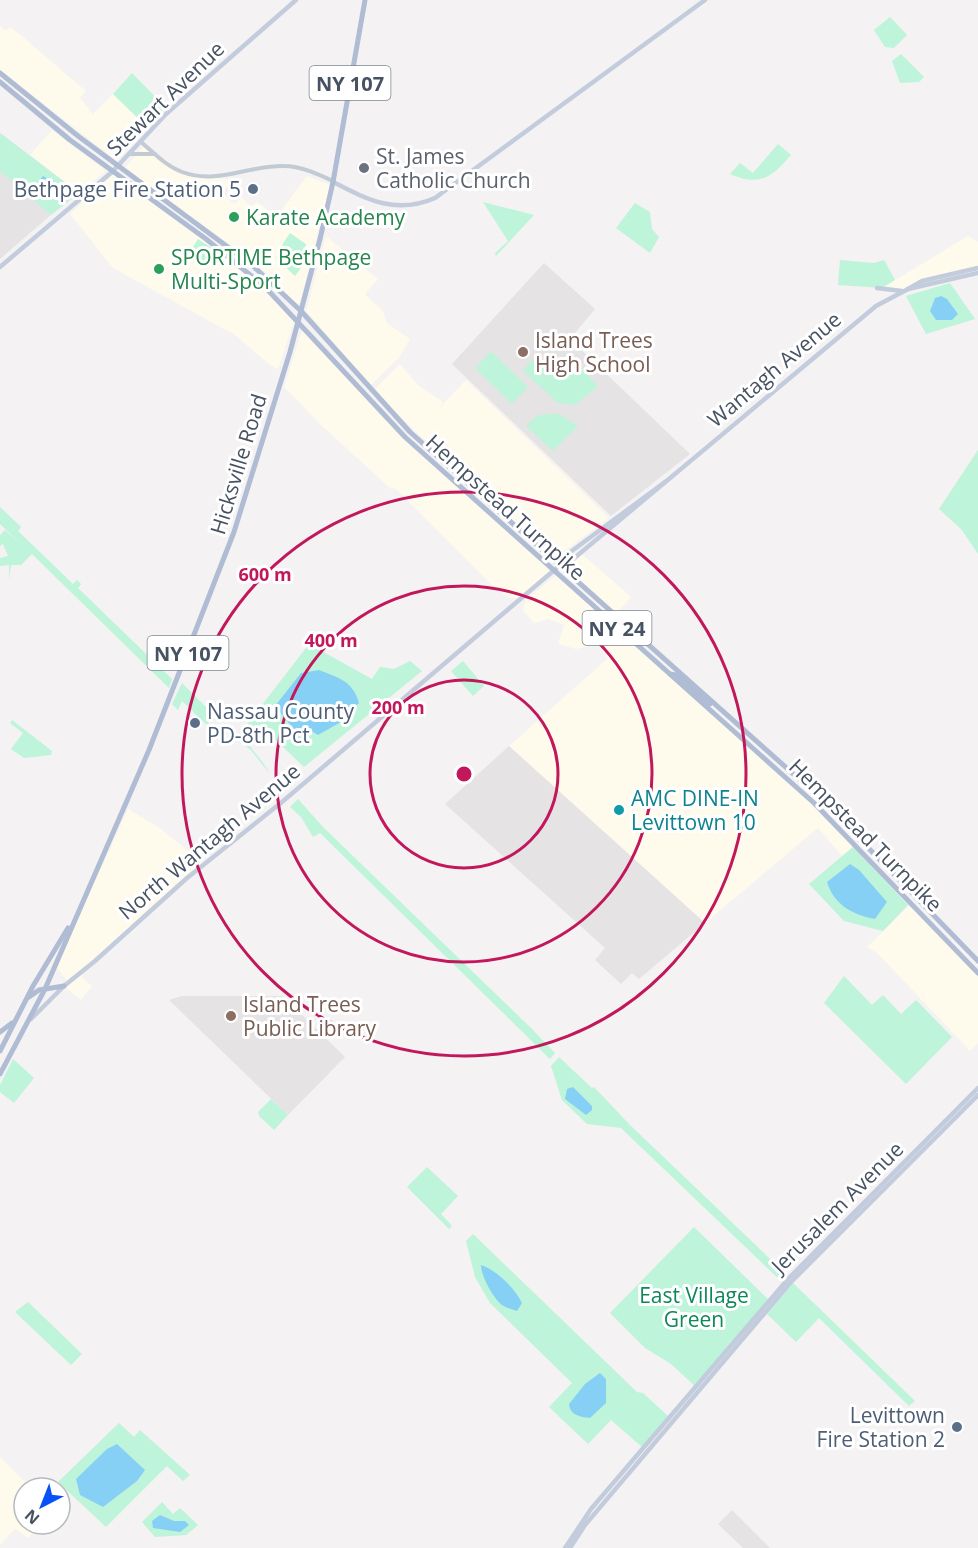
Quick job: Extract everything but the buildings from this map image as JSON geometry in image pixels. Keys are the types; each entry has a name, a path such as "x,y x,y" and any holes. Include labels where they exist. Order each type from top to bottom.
{"main road":[{"name":"Stewart Avenue","path":"0,267 112,172 166,114 296,0"},
{"name":"Hicksville Road","path":"0,1074 45,989 149,750 223,564 293,340 305,294 333,182 365,0"},
{"path":"333,182 364,198 387,206 406,206 435,198 705,0"},
{"name":"Hempstead Turnpike","path":"0,73 118,166 236,252 283,293 410,432 818,795 978,961"},
{"name":"Hempstead Turnpike","path":"0,82 112,172 234,261 298,320 405,437 814,803 978,973"},
{"name":"Wantagh Avenue","path":"553,571 559,566 566,565 876,306 922,281 978,268"},
{"name":"Wantagh Avenue","path":"905,290 978,273"},
{"path":"877,288 905,290"},
{"path":"283,293 296,301 305,294"},
{"path":"293,340 303,332 311,335"},
{"name":"North Wantagh Avenue","path":"27,1023 60,986 93,963 187,878 282,802 553,571"},
{"path":"669,674 674,668"},
{"path":"669,674 675,674 703,699 720,708"},
{"name":"Hicksville Road","path":"0,1051 25,1001 75,916"},
{"path":"51,975 52,983 60,986"},
{"path":"25,1001 35,992 60,986"},
{"path":"0,1032 11,1024 20,1012"},
{"path":"0,1051 10,1056"},
{"name":"Jerusalem Avenue","path":"565,1548 581,1522 788,1279 978,1088"},
{"name":"Jerusalem Avenue","path":"570,1548 585,1525 791,1282 978,1095"}],"street":[{"path":"141,142 175,169 200,177 216,177 283,166 315,173 333,182"},
{"path":"129,154 155,154"}],"shaded area":[{"path":"0,26 6,30 10,27 22,36 86,91 80,98 93,114 113,94 147,127 117,161 0,70"},
{"path":"52,130 106,171 79,193 30,155"},
{"path":"0,133 45,167 53,213 0,259"},
{"path":"144,146 177,171 204,178 233,179 222,193 234,204 241,197 251,206 257,202 277,216 307,176 330,185 299,306 256,263 124,169"},
{"path":"113,174 237,264 295,319 278,369 271,366 235,335 113,268 70,214"},
{"path":"326,236 378,279 365,294 383,311 387,323 410,339 398,359 371,385 306,311"},
{"path":"968,236 978,242 978,267 927,279 902,290 882,288"},
{"name":"Island Trees High School","path":"544,263 595,309 570,339 690,454 611,516 452,364"},
{"path":"302,330 405,441 551,571 518,598 509,598 489,582 395,488 391,489 320,424 284,387"},
{"path":"400,364 418,385 443,402 438,409 466,380 609,518 555,558 416,432 374,390"},
{"path":"582,554 631,597 617,613 567,569"},
{"path":"556,575 828,816 855,845 842,856 818,828 705,923 509,746 608,658 598,644 576,649 558,644 564,625 549,619 534,623 523,611 525,601"},
{"path":"509,746 705,923 639,979 632,973 621,984 595,960 605,948 445,804"},
{"path":"128,809 160,828 204,864 81,976 92,986 81,1000 64,986 68,982 56,967"},
{"path":"910,905 978,974 978,1043 970,1051 877,953 867,947"},
{"path":"181,996 283,996 345,1057 288,1115 169,1000"},
{"path":"0,1457 20,1476 12,1476 12,1532 0,1545"},
{"path":"732,1510 770,1548 743,1548 718,1524"}],"green space":[{"path":"890,17 907,35 894,48 885,47 874,30"},
{"path":"901,54 924,77 919,82 900,83 892,61"},
{"path":"132,73 165,107 147,127 113,94"},
{"path":"0,133 79,193 51,215 0,171"},
{"path":"778,144 791,155 778,169 765,178 750,180 730,174 740,163 753,173"},
{"path":"483,202 534,215 496,256 495,253 508,241"},
{"path":"635,203 650,212 652,229 659,237 650,253 616,228"},
{"path":"290,233 306,244 301,268 295,276 276,258 284,248 282,245"},
{"path":"198,239 213,249 200,266 187,256"},
{"path":"840,260 874,263 884,260 895,280 882,288 838,285"},
{"path":"950,283 975,319 926,334 906,296"},
{"path":"491,351 528,387 512,404 475,368"},
{"path":"567,353 598,386 575,405 558,403 523,371 534,358 547,369 537,381"},
{"path":"559,414 578,426 553,451 526,426 537,416"},
{"path":"978,450 978,554 962,530 939,509"},
{"path":"0,507 21,527 18,531 73,584 77,580 81,584 78,588 172,679 169,688 32,554 21,565 11,565 9,580 9,565 0,566 0,558 8,556 3,544 0,546 0,535 5,530 22,545 0,524"},
{"path":"309,644 372,679 380,667 394,669 410,661 422,671 304,767 263,728 253,731 247,737 248,741 269,773 251,750 239,741 238,736"},
{"path":"463,661 484,686 473,696 451,671"},
{"path":"182,683 214,715 207,725 182,701 178,710 172,704"},
{"path":"12,720 52,751 51,755 24,758 11,749 23,733 10,723"},
{"path":"298,799 324,828 530,1027 555,1053 550,1059 320,833 313,837 301,817 290,807"},
{"path":"853,847 908,905 883,931 844,921 809,884"},
{"path":"844,976 872,1005 883,995 901,1014 916,1000 952,1037 906,1084 824,1003"},
{"path":"559,1057 592,1088 594,1087 630,1125 789,1277 783,1283 621,1128 587,1124 562,1100 551,1066"},
{"path":"13,1059 34,1078 14,1103 0,1092 0,1085"},
{"path":"271,1099 288,1115 274,1130 259,1116 258,1112"},
{"path":"427,1167 458,1196 441,1214 452,1226 449,1229 407,1187"},
{"name":"East Village Green","path":"694,1227 771,1302 697,1388 671,1364 645,1348 610,1313"},
{"path":"473,1234 637,1392 643,1393 668,1416 642,1447 611,1420 588,1444 549,1407 572,1383 490,1303 475,1277 466,1241"},
{"path":"793,1283 915,1401 909,1406 819,1318 796,1342 767,1314"},
{"path":"28,1302 82,1354 71,1365 15,1312"},
{"path":"119,1423 134,1437 140,1430 190,1475 183,1481 167,1466 106,1527 72,1495 72,1476 64,1476"},
{"path":"162,1502 173,1514 180,1508 198,1525 186,1535 155,1537 142,1522"}],"water":[{"path":"43,176 54,182 61,193 55,198 43,196 36,185"},
{"path":"941,296 947,299 958,314 952,320 936,320 930,311 935,298"},
{"path":"319,670 349,685 359,703 341,722 318,735 303,726 297,733 275,706 301,673"},
{"path":"850,864 859,870 887,902 875,919 845,908 830,890 827,882"},
{"path":"573,1087 592,1106 592,1110 586,1115 565,1099 567,1089"},
{"path":"481,1265 499,1275 515,1291 522,1303 517,1311 504,1306 491,1292 485,1281"},
{"path":"600,1373 606,1379 606,1403 590,1418 576,1415 571,1411 569,1404 585,1384"},
{"path":"117,1444 145,1470 137,1481 103,1507 80,1495 76,1479 107,1449"},
{"path":"160,1515 174,1521 185,1521 189,1525 180,1532 153,1528 152,1521"}],"place":[{"name":"St. James Catholic Church","path":"364,168"},
{"name":"Bethpage Fire Station 5","path":"253,189"},
{"name":"Karate Academy","path":"234,217"},
{"name":"SPORTIME Bethpage Multi-Sport","path":"159,269"},
{"name":"Island Trees High School","path":"523,352"},
{"name":"Nassau County PD-8th Pct","path":"195,723"},
{"name":"AMC DINE-IN Levittown 10","path":"619,810"},
{"name":"Island Trees Public Library","path":"231,1016"},
{"name":"Levittown Fire Station 2","path":"957,1427"}]}
